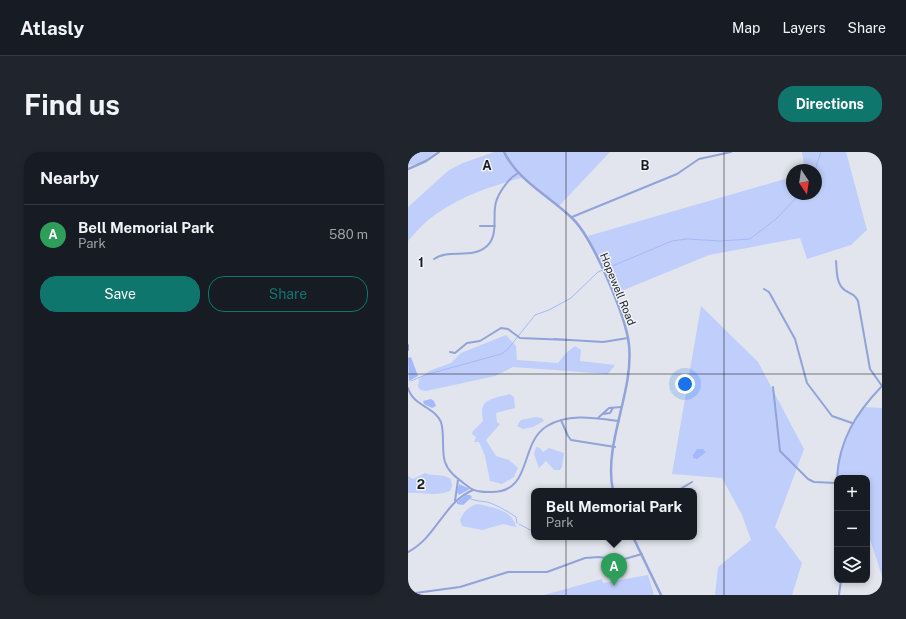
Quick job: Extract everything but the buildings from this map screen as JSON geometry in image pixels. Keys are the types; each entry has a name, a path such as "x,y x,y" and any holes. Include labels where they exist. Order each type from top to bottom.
{"street":[{"path":"408,169 426,161 439,152"},
{"name":"Hopewell Road","path":"504,152 518,173 572,217 585,233 624,320 628,338 629,364 611,471 613,488"},
{"path":"572,217 677,174 699,159 731,152"},
{"path":"434,258 440,255 472,253 482,250 488,246 493,236 495,226 496,202 508,182 518,173"},
{"path":"480,226 495,226"},
{"path":"836,261 838,281 841,286 855,296 858,301 870,369 882,386 862,408 844,438 838,475"},
{"path":"764,289 769,292 794,336 807,383 832,416 852,423"},
{"path":"450,352 455,352 467,343 480,341 501,328 508,329 520,338 602,342 628,338"},
{"path":"408,345 408,350"},
{"path":"773,387 780,451 808,479 814,482 834,483"},
{"path":"408,388 410,396 430,410 440,420 443,430 443,452 445,462 459,480 473,490"},
{"path":"595,418 600,417 609,408 621,407"},
{"path":"408,552 424,543 455,502 464,494 473,490 493,492 514,484 522,475 532,440 539,431 548,425 572,417 619,420"},
{"path":"561,420 571,440 615,447"},
{"path":"455,502 455,491 459,480"},
{"path":"682,488 692,482"},
{"path":"635,540 661,595"},
{"path":"408,594 460,587 508,572 547,572 585,558 599,557 622,560 642,554"},
{"path":"839,595 840,583"}],"shaded area":[{"path":"408,152 435,152 423,162 408,166"},
{"path":"494,152 610,152 558,207 524,177 499,184 461,199 427,221 408,241 408,207 449,170 463,163"},
{"path":"802,152 846,152 867,230 851,245 807,259 800,238 709,255 614,294 588,236 786,179 786,200 822,200 822,164 804,164"},
{"path":"701,306 758,362 804,449 775,527 802,563 792,595 715,595 718,567 751,540 742,515 722,478 672,474"},
{"path":"506,335 516,346 517,360 558,363 567,352 575,346 581,350 580,361 615,365 608,374 513,367 495,376 426,391 421,390 418,387 419,379 429,371 451,363 461,353"},
{"path":"411,357 418,376 409,381 408,358"},
{"path":"510,394 514,397 515,408 496,413 497,422 500,424 486,440 496,456 509,460 518,468 514,477 502,484 490,481 485,456 479,442 474,442 476,437 472,434 483,421 482,412 485,404 492,399"},
{"path":"431,399 434,401 436,406 432,408 424,404 423,401"},
{"path":"864,407 882,408 882,576 870,539 870,475 837,475 841,449 853,424"},
{"path":"535,417 542,418 544,421 533,427 523,429 517,426 521,420"},
{"path":"536,447 540,448 543,452 549,448 564,453 562,467 560,470 554,470 546,461 539,468 534,454"},
{"path":"697,449 703,449 706,452 697,459 693,458 693,455"},
{"path":"425,473 444,476 451,479 452,486 450,491 433,494 408,493 408,476 413,479"},
{"path":"459,484 470,489 459,495 457,492"},
{"path":"466,495 470,495 472,497 463,505 457,504 457,502"},
{"path":"477,504 501,510 511,517 516,527 503,524 482,530 462,526 460,520 463,514 471,506"},
{"path":"648,575 654,595 544,595 602,579 603,583"}],"waterway":[{"path":"817,164 821,152"},
{"path":"411,381 425,375 501,354 507,350 535,315 549,310 571,298 598,272 672,241 687,239 720,241 750,239 776,219 794,200"},
{"path":"468,498 498,506 516,517 517,523"},
{"path":"519,524 531,530"}],"place":[{"name":"Bell Memorial Park","path":"614,586"}]}
